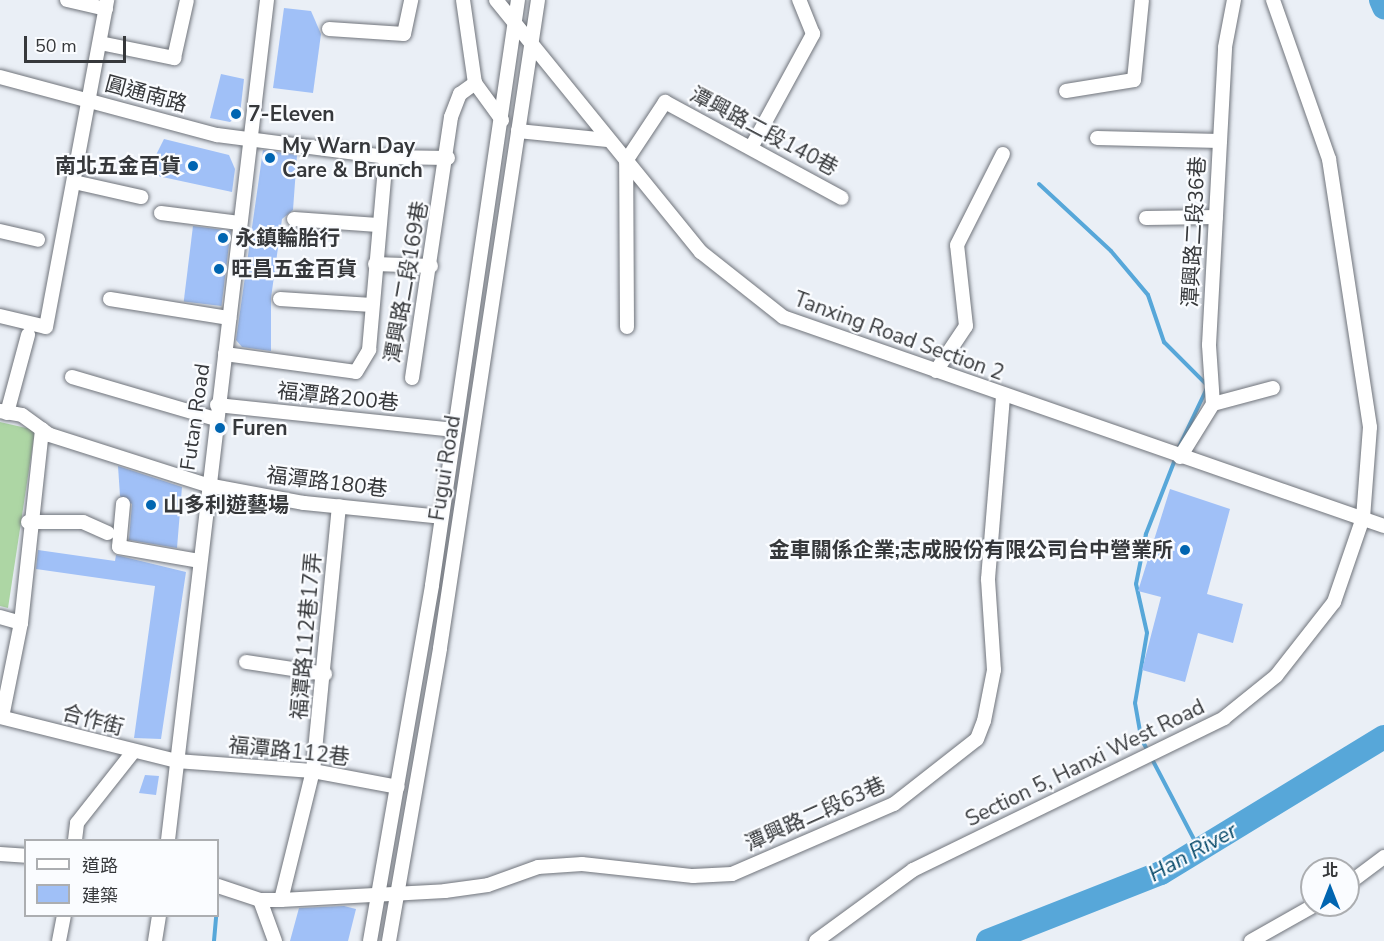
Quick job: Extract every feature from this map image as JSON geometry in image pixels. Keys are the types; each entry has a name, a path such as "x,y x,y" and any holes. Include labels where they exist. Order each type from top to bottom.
{"street":[{"path":"0,316 46,327 90,101 106,5 67,0"},
{"path":"100,43 174,58 187,0"},
{"name":"Futan Road","path":"168,839 207,485 225,354 248,138 267,0"},
{"path":"328,29 404,34 411,0"},
{"path":"463,0 475,83 502,120"},
{"name":"Tanxing Road Section 2","path":"496,0 701,252 769,308 802,325 1374,522"},
{"name":"Fugui Road","path":"370,941 398,787 456,430 518,0"},
{"name":"Fugui Road","path":"389,941 399,894 538,0"},
{"path":"752,146 813,34 799,0"},
{"path":"1066,91 1134,80 1142,0"},
{"name":"潭興路二段36巷","path":"1213,404 1209,345 1225,47 1234,0"},
{"name":"Section 5, Hanxi West Road","path":"816,941 913,870 1187,740 1252,697 1309,639 1334,602 1374,522 1370,427 1329,159 1273,0"},
{"name":"圓通南路","path":"0,77 90,101 248,138 386,157 448,158"},
{"name":"潭興路二段169巷","path":"411,378 448,158 451,117 460,94 475,83"},
{"name":"潭興路二段140巷","path":"626,161 664,102 752,146 842,198"},
{"path":"518,131 609,140"},
{"path":"1097,138 1220,141"},
{"path":"936,371 966,326 957,245 1003,154"},
{"path":"225,354 356,372 369,350 378,225 386,157"},
{"path":"626,161 627,327"},
{"path":"74,182 141,197"},
{"path":"161,213 239,224"},
{"path":"1146,218 1216,217"},
{"path":"294,219 378,225"},
{"path":"0,231 38,240"},
{"path":"375,264 431,266"},
{"path":"110,299 229,318"},
{"path":"280,299 372,305"},
{"path":"3,412 28,336"},
{"name":"福潭路200巷","path":"72,377 216,412 456,430"},
{"path":"1180,457 1213,404 1273,388"},
{"name":"潭興路二段63巷","path":"219,886 260,900 281,900 380,893 399,894 488,885 538,867 582,864 693,876 732,874 894,804 977,739 994,670 988,579 1003,395"},
{"name":"福潭路180巷","path":"3,412 42,429 207,485 339,506 441,517"},
{"path":"1,717 21,623 28,522 42,429"},
{"path":"123,504 120,547 199,561"},
{"name":"福潭路112巷17弄","path":"281,900 313,771 325,674 339,506"},
{"path":"28,522 83,522 108,532"},
{"path":"0,617 21,623"},
{"path":"246,662 325,674"},
{"name":"合作街","path":"1,717 176,761"},
{"path":"75,839 77,823 133,752"},
{"name":"福潭路112巷","path":"176,761 313,771 398,787"},
{"path":"0,854 24,856"},
{"path":"1360,875 1384,857"},
{"path":"260,900 275,941"},
{"path":"1251,941 1300,913"},
{"path":"59,941 64,917"},
{"path":"155,941 159,917"}],"green space":[{"path":"0,422 35,430 8,608 0,606"}],"building":[{"path":"284,8 311,11 321,34 313,93 273,88"},
{"path":"221,74 244,79 240,114 230,122 210,118"},
{"name":"南北五金百貨","path":"164,139 229,155 235,169 232,192 153,175 151,165"},
{"path":"263,150 297,155 293,210 282,219 271,298 271,351 242,347 236,340"},
{"path":"193,226 231,231 221,306 184,301"},
{"name":"山多利遊藝場","path":"118,466 182,487 177,548 129,540 132,504 120,496"},
{"name":"金車關係企業;志成股份有限公司台中營業所","path":"1170,489 1230,509 1207,594 1243,604 1233,643 1198,633 1185,682 1142,670 1161,597 1138,591"},
{"path":"38,550 115,561 116,555 186,572 161,739 134,738 155,586 36,569"},
{"path":"145,775 159,776 156,795 139,793"},
{"path":"344,906 356,909 348,941 290,941 299,908"}],"waterway":[{"name":"Han River","path":"1381,0 1384,7"},
{"path":"1039,184 1111,251 1148,295 1164,342 1208,386 1179,447"},
{"path":"1176,457 1146,534 1136,584 1147,633 1135,703 1141,738 1200,851"},
{"name":"Han River","path":"988,941 1161,873 1384,737"},
{"path":"214,941 216,917"}],"place":[{"name":"7-Eleven","path":"236,114"},
{"name":"My Warn Day Care & Brunch","path":"270,158"},
{"name":"南北五金百貨","path":"193,166"},
{"name":"永鎮輪胎行","path":"223,238"},
{"name":"旺昌五金百貨","path":"219,269"},
{"name":"Furen","path":"220,428"},
{"name":"山多利遊藝場","path":"151,505"},
{"name":"金車關係企業;志成股份有限公司台中營業所","path":"1185,550"}]}
